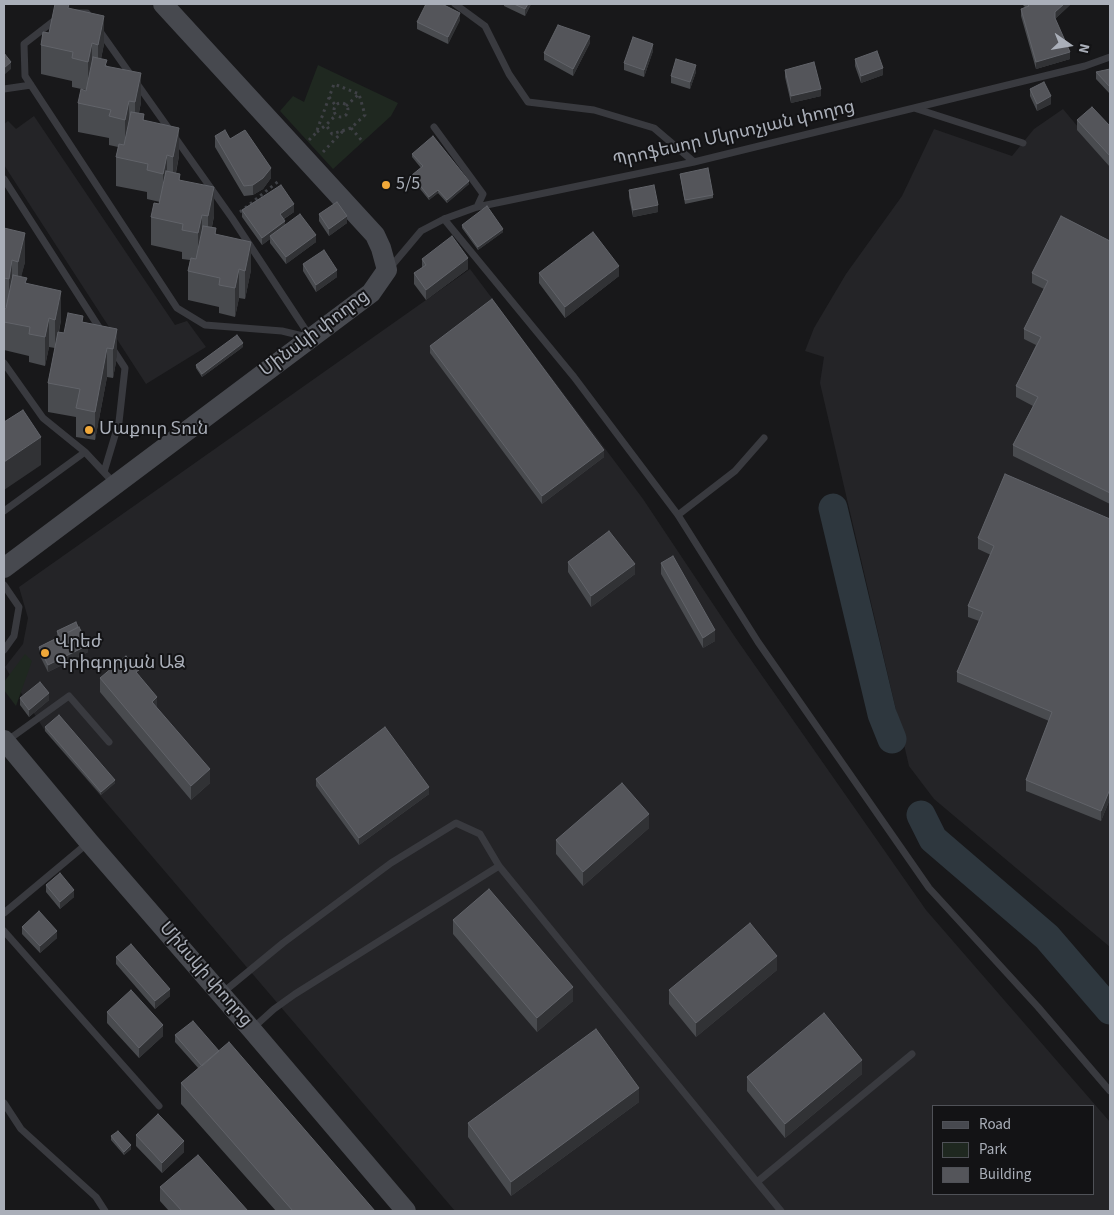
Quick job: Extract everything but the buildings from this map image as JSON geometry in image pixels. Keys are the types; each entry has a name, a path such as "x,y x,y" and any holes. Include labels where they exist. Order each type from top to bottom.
{"main road":[{"name":"Մինսկի փողոց","path":"4,568 109,478 311,338 371,293 387,270 375,235 163,4"},
{"name":"Մինսկի փողոց","path":"5,741 89,842 406,1211"}],"lane":[{"path":"455,4 485,26 509,74 528,102 594,110 654,128 694,162"},
{"path":"64,13 87,13 232,218 311,338 282,331 205,325 177,308 25,76 24,44 64,13"},
{"name":"Պրոֆեսոր Մկրտչյան փողոց","path":"385,274 421,231 444,219 477,207 694,162 1085,66 1110,56"},
{"path":"4,89 31,85"},
{"path":"914,108 1023,143"},
{"path":"434,127 484,194 477,207"},
{"path":"4,179 104,335"},
{"path":"444,219 574,377 678,515 758,642 929,888 1038,1007 1110,1091"},
{"path":"109,343 125,368 119,422 109,478"},
{"path":"4,363 42,418 85,452 109,478"},
{"path":"678,515 735,471 764,438"},
{"path":"4,510 85,452"},
{"path":"4,585 19,607 14,636 4,650"},
{"path":"5,741 69,696 110,742"},
{"path":"220,995 283,942 383,868 456,823 480,834 499,866 781,1211"},
{"path":"4,913 89,842"},
{"path":"252,1030 274,1009 294,994 499,866"},
{"path":"4,931 159,1106"},
{"path":"757,1182 912,1054"},
{"path":"4,1103 21,1129 96,1197 105,1211"}],"path":[{"path":"316,133 334,84 359,94 366,115 351,128 343,131 332,134 326,126"},
{"path":"346,106 359,94"},
{"path":"329,97 336,106"},
{"path":"336,106 342,104 346,106"},
{"path":"336,106 334,111 336,115"},
{"path":"336,115 342,117 345,115 346,106"},
{"path":"299,151 336,115"},
{"path":"351,128 363,142"},
{"path":"320,154 343,131"},
{"path":"232,218 280,180"}],"shaded area":[{"path":"1063,109 1110,165 1110,947 934,799 909,766 820,383 824,357 805,351 814,328 846,274 902,196 934,129 1012,156 1034,129"},
{"path":"34,116 175,325 187,321 206,347 146,384 4,165 4,124 8,121 16,129"},
{"path":"470,269 643,499 735,637 926,910 1110,1122 1110,1211 455,1211 45,731 5,667 23,644 28,618 19,587"}],"green space":[{"path":"318,65 398,103 391,116 333,169 280,111 293,96 304,102"},
{"path":"25,654 32,661 16,706 4,690 4,682"}],"waterway":[{"path":"833,508 882,714 892,739"},
{"path":"921,815 933,839 1047,937 1110,1010"}],"place":[{"name":"5/5","path":"386,185"},
{"name":"Մաքուր Տուն","path":"89,430"},
{"name":"Վրեժ Գրիգորյան ԱՁ","path":"45,653"}]}
